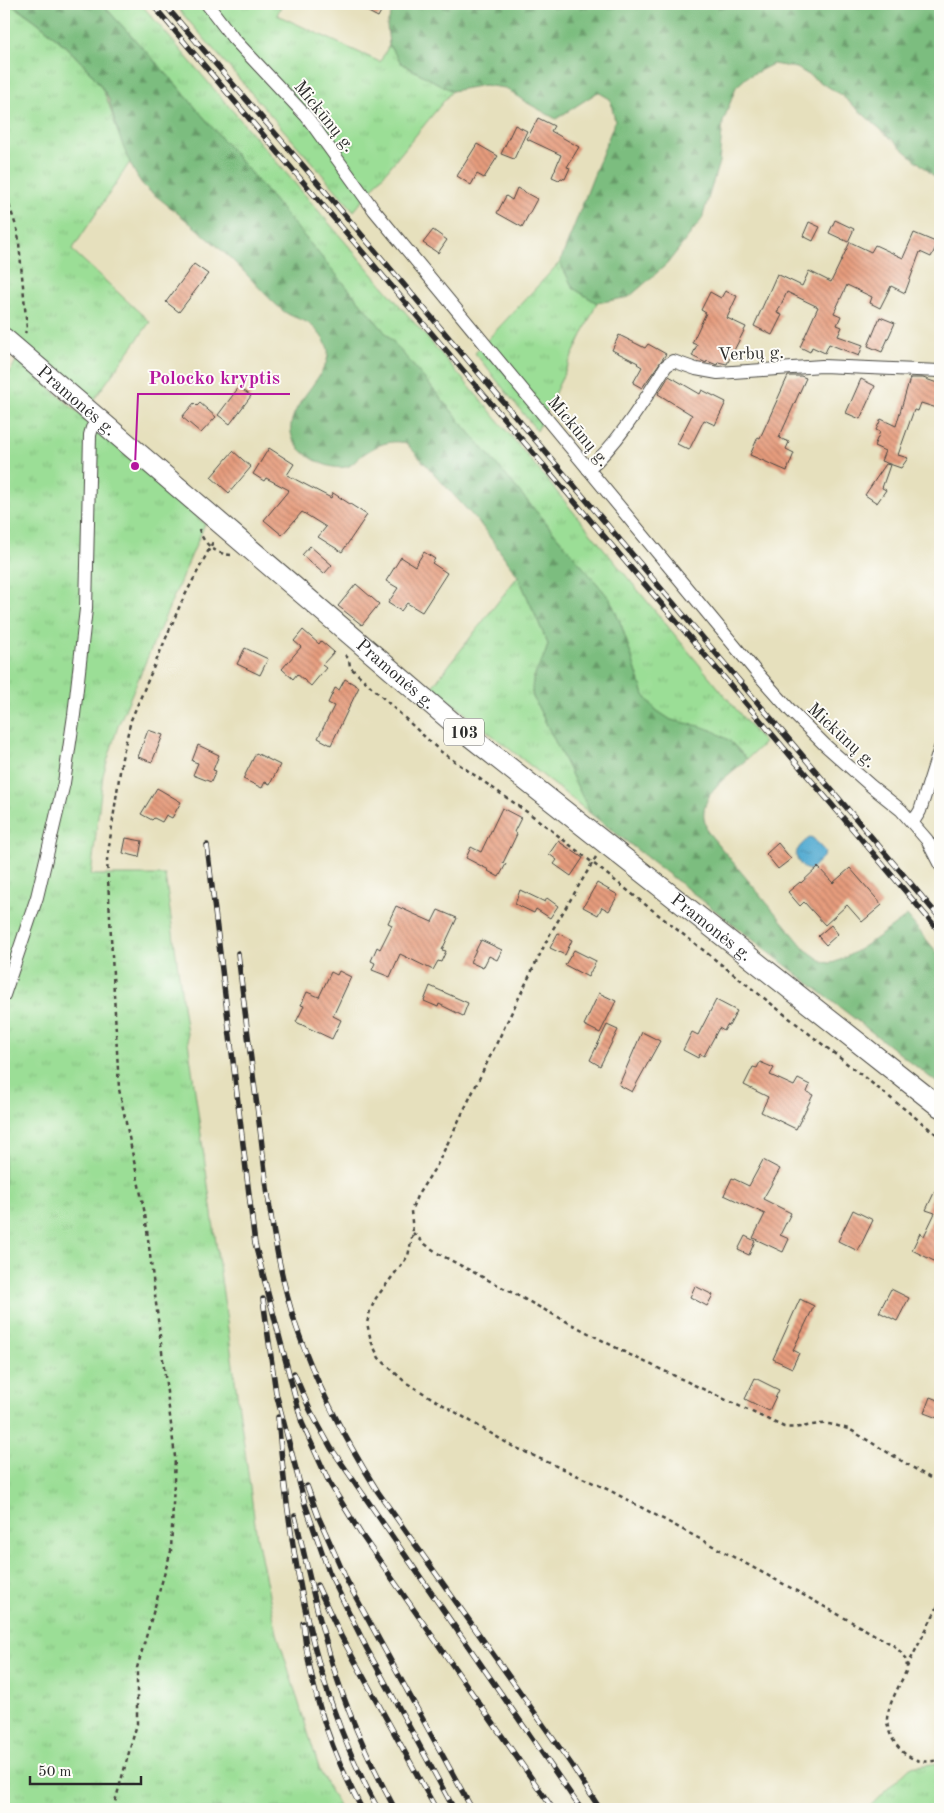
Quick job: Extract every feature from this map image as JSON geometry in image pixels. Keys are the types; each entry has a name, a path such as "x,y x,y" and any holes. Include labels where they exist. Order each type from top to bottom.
{"main road":[{"name":"Pramonės g.","path":"9,342 424,699 940,1107"}],"street":[{"name":"Mickūnų g.","path":"207,4 233,38 306,117 374,210 757,672 791,711 825,745 913,822 927,840 940,865"},
{"name":"Verbų g.","path":"588,468 596,462 632,419 666,366 673,361 696,369 718,373 822,366 940,371"},
{"path":"4,995 37,897 64,783 86,609 90,435 92,428 99,420"},
{"path":"913,822 920,811 940,748"}],"path":[{"path":"4,190 18,232 27,329 24,336 9,342"},
{"path":"113,1809 137,1724 137,1668 171,1551 175,1457 145,1214 119,1089 107,860 122,758 131,720 181,603 222,524"},
{"path":"606,844 592,863 550,934 437,1165 417,1196 411,1211 412,1233 408,1256 376,1298 370,1311 367,1324 371,1341 379,1358 405,1382 512,1446 609,1490 892,1645 903,1654 907,1661 907,1668"},
{"path":"412,1233 439,1254 628,1354 784,1427 799,1429 821,1424 849,1429 940,1484"},
{"path":"940,1602 907,1668 889,1710 887,1720 889,1731 895,1743 906,1755 916,1760 928,1762 940,1760"}],"green space":[{"path":"4,4 14,7 41,25 71,52 95,78 106,98 130,162 72,250 150,322 93,401 4,327"},
{"path":"10,4 102,4 174,82 610,599 622,627 644,695 656,710 671,720 714,731 730,741 747,759 720,782 709,796 704,814 707,831 806,950 824,962 837,961 869,943 907,916 940,956 940,1085 591,814 533,697 534,676 548,644 518,576 481,525 406,443 393,442 382,444 366,452 349,466 338,468 311,458 294,441 291,426 295,412 323,369 328,356 323,338 315,328 282,310 221,250 142,184 128,158 109,100 92,74 51,33"},
{"path":"102,4 141,4 491,412 764,743 747,759 730,741 671,720 656,710 644,695 622,627 610,599 174,82"},
{"path":"174,4 282,4 277,15 380,62 389,45 402,64 452,91 354,211"},
{"path":"395,4 940,4 940,173 934,176 840,94 797,68 773,64 747,77 736,87 723,122 719,162 702,219 667,264 629,297 597,303 573,288 560,262 615,121 610,99 598,92 556,119 505,88 484,85 452,91 402,64 389,45 387,25"},
{"path":"560,262 573,288 597,303 537,431 475,353"},
{"path":"17,359 205,524 118,726 103,775 91,875 165,875 257,1538 277,1633 320,1771 340,1809 4,1809 4,384"},
{"path":"518,576 548,644 545,655 533,678 533,697 591,814 432,687"},
{"path":"940,1763 940,1809 867,1809 910,1767"}],"water":[{"path":"811,837 825,852 824,856 810,870 805,869 800,864 796,853 804,842"}],"building":[{"path":"353,4 385,4 378,17"},
{"path":"538,118 554,126 551,131 579,147 567,167 570,168 565,179 561,178 559,180 552,177 561,155 527,139"},
{"path":"515,125 527,131 514,159 501,154"},
{"path":"477,144 498,156 484,178 477,174 471,185 457,176"},
{"path":"517,188 537,199 522,227 497,213 506,196 512,200"},
{"path":"835,220 854,229 848,242 829,233"},
{"path":"809,222 820,227 813,241 803,236"},
{"path":"433,230 447,240 438,253 423,243"},
{"path":"914,233 938,243 931,257 920,252 905,293 891,286 880,308 870,303 872,297 847,285 834,313 841,316 837,325 842,327 838,336 863,345 859,356 829,344 825,353 812,347 810,352 800,347 818,307 787,292 777,313 782,315 772,335 754,326 777,274 802,286 809,271 831,282 850,242 871,252 875,245 903,258"},
{"path":"194,264 208,274 179,312 166,302"},
{"path":"725,291 737,296 727,318 746,327 727,364 718,362 717,365 707,361 706,363 692,356 697,345 692,343 706,313 701,310 710,292 721,298"},
{"path":"880,317 895,323 882,352 868,346"},
{"path":"619,335 645,348 648,344 666,354 642,388 633,383 642,367 638,363 612,350"},
{"path":"669,376 700,394 702,390 726,402 715,425 704,420 689,450 677,444 692,415 658,394"},
{"path":"788,376 806,378 779,438 789,442 786,449 794,453 787,471 750,455 758,437 760,438"},
{"path":"910,378 923,378 940,384 940,409 921,403 918,411 914,410 898,455 908,458 901,468 881,461 885,451 874,446 880,432 876,430 881,419 896,426"},
{"path":"861,379 875,386 860,419 846,413"},
{"path":"239,387 251,396 230,424 218,415"},
{"path":"194,403 197,406 200,403 216,417 201,433 182,417"},
{"path":"269,448 294,464 287,475 331,498 333,493 367,515 342,552 318,537 326,527 302,512 282,535 264,520 289,490 266,478 264,481 253,474"},
{"path":"233,451 251,467 229,493 211,477"},
{"path":"886,464 890,465 882,488 886,490 877,503 865,495"},
{"path":"310,546 332,565 324,574 302,555"},
{"path":"424,552 435,559 432,563 447,573 422,612 407,603 401,611 388,603 398,588 386,581 401,557 415,566"},
{"path":"356,584 379,604 362,625 338,606"},
{"path":"303,630 319,644 321,641 334,652 322,665 326,668 311,686 297,674 293,679 282,669 301,647 294,641"},
{"path":"245,648 268,659 260,675 237,664"},
{"path":"345,679 359,687 331,745 318,738 334,706 328,703 335,688 339,690"},
{"path":"148,730 163,735 152,762 138,757"},
{"path":"198,745 219,755 213,770 216,771 211,782 193,775 198,763 192,761"},
{"path":"256,753 280,765 270,784 265,782 262,788 243,779"},
{"path":"157,788 181,802 172,818 166,815 162,822 154,818 152,820 141,814"},
{"path":"502,808 521,818 514,832 517,834 503,863 506,864 499,877 466,858 471,847 481,852"},
{"path":"126,838 142,841 139,857 123,853"},
{"path":"558,841 583,858 571,876 554,864 557,860 549,854"},
{"path":"778,843 791,859 778,869 766,854"},
{"path":"818,867 833,883 850,868 882,905 862,922 847,905 825,925 804,902 800,906 788,892"},
{"path":"597,883 618,895 609,911 602,907 598,915 583,907"},
{"path":"520,890 545,902 547,898 558,906 550,918 536,909 534,913 515,904"},
{"path":"396,906 432,922 438,910 457,918 442,950 446,951 441,962 438,961 433,970 400,954 390,977 372,970 375,963 371,961 377,947 380,949 392,925 388,923"},
{"path":"831,925 838,934 826,945 818,936"},
{"path":"558,933 572,940 565,955 550,948"},
{"path":"481,940 502,950 497,960 489,956 483,968 470,962"},
{"path":"574,950 596,961 588,977 565,965"},
{"path":"339,971 351,977 333,1016 341,1020 332,1039 296,1022 304,1006 301,1005 307,992 319,997 331,972 337,975"},
{"path":"430,986 468,1003 463,1016 439,1004 438,1007 424,1001"},
{"path":"599,993 616,1001 600,1033 584,1025"},
{"path":"716,1000 737,1011 729,1026 727,1025 724,1031 719,1028 704,1056 700,1054 698,1058 683,1050 692,1032 698,1035"},
{"path":"607,1025 618,1030 600,1066 590,1060"},
{"path":"642,1032 660,1041 632,1092 619,1085"},
{"path":"760,1062 774,1068 770,1075 794,1086 798,1079 810,1085 807,1092 813,1095 796,1129 761,1112 768,1097 744,1085 753,1067 757,1068"},
{"path":"763,1160 780,1169 763,1199 791,1213 780,1235 789,1239 783,1252 753,1238 765,1214 724,1195 732,1178 749,1186"},
{"path":"940,1180 940,1264 912,1250 920,1233 924,1236 935,1213 926,1210"},
{"path":"853,1210 873,1220 858,1251 838,1241"},
{"path":"745,1236 755,1241 749,1255 738,1250"},
{"path":"695,1286 713,1295 707,1306 690,1297"},
{"path":"891,1289 909,1298 897,1321 879,1312"},
{"path":"800,1299 814,1306 793,1350 799,1353 792,1368 773,1359"},
{"path":"755,1378 779,1390 769,1411 745,1399"},
{"path":"930,1397 940,1401 940,1419 924,1413"}],"railway":[{"path":"152,4 940,932"},
{"path":"164,4 940,918"},
{"path":"207,845 255,1244 302,1423 329,1482 361,1534 553,1809"},
{"path":"238,953 274,1232 289,1303 304,1348 343,1432 378,1492 571,1764 600,1809"},
{"path":"263,1299 276,1393 305,1504 329,1572 367,1649 454,1809"},
{"path":"294,1373 310,1410 331,1448 581,1809"},
{"path":"278,1417 289,1518 307,1619 336,1717 355,1764 378,1809"},
{"path":"307,1486 318,1516 347,1581 472,1809"},
{"path":"295,1516 330,1658 364,1746 395,1809"},
{"path":"317,1585 341,1636 436,1809"},
{"path":"303,1623 306,1648 323,1719 340,1764 362,1809"}],"place":[{"name":"Polocko kryptis","path":"135,466"}]}
